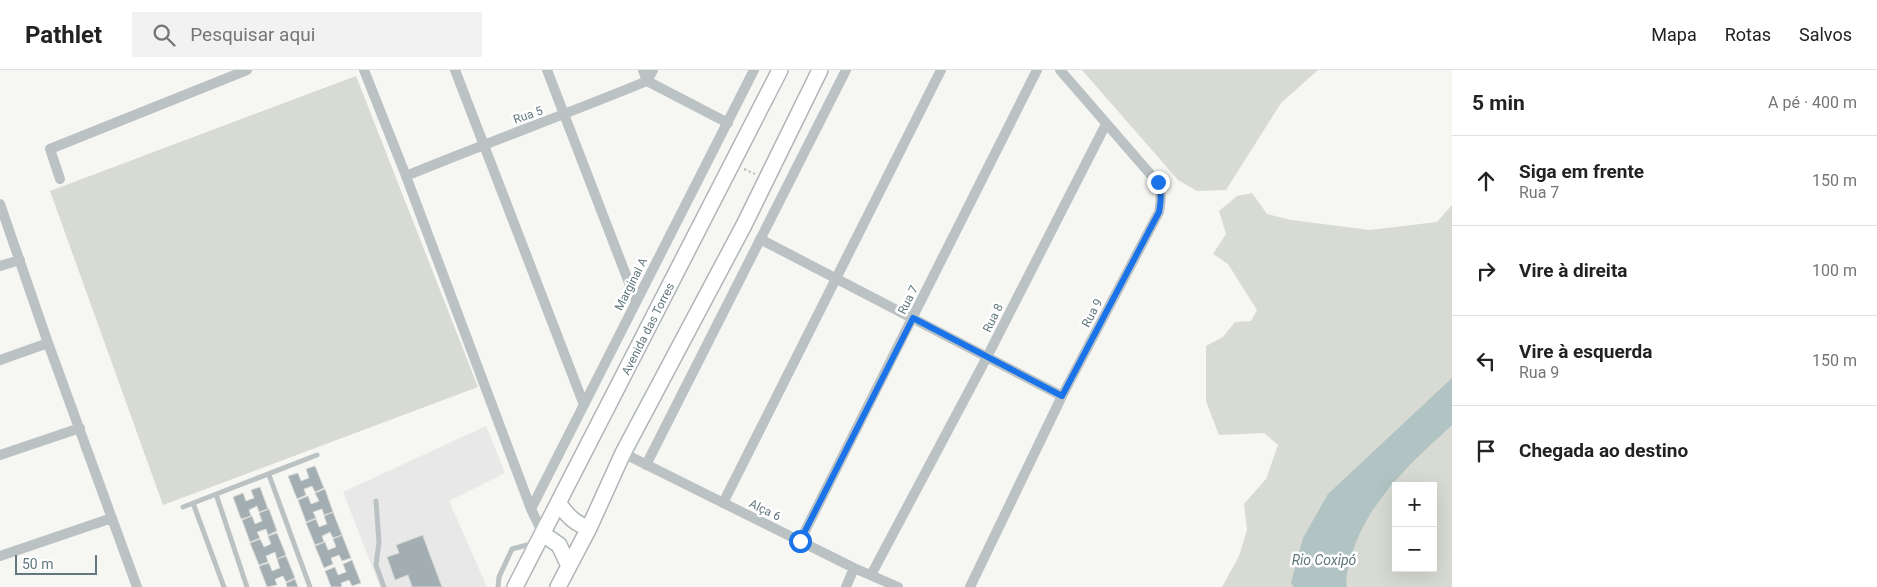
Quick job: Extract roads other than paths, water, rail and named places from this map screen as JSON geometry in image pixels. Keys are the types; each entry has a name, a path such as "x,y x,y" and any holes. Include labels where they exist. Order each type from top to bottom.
{"main road":[{"name":"Avenida das Torres","path":"515,587 780,70"},
{"path":"558,587 589,528 623,453 766,180 820,70"},
{"path":"559,504 569,517 578,524 589,528"},
{"path":"540,538 559,545 570,566"}],"street":[{"path":"60,179 50,149 247,70"},
{"path":"364,70 406,176 531,509 540,538"},
{"path":"455,70 584,405"},
{"path":"547,70 636,301"},
{"path":"643,70 647,81 728,123"},
{"path":"647,81 653,70"},
{"name":"Marginal A","path":"531,509 754,70"},
{"path":"646,465 846,70"},
{"path":"723,503 941,70"},
{"name":"Rua 7","path":"800,541 1037,70"},
{"name":"Rua 9","path":"970,587 1062,396 1159,212 1162,200 1158,182 1060,70"},
{"name":"Rua 5","path":"406,176 482,144 564,115 647,81"},
{"name":"Rua 8","path":"871,576 987,357 1106,124"},
{"path":"0,204 48,343 137,587"},
{"path":"760,239 1062,396"},
{"path":"0,266 20,260"},
{"path":"0,360 48,343"},
{"path":"0,455 80,428"},
{"name":"Alça 6","path":"623,453 854,568 898,587"},
{"path":"0,556 112,518"},
{"path":"846,587 854,568"}],"lane":[{"path":"183,508 318,455"},
{"path":"269,475 310,587"},
{"path":"216,494 247,587"},
{"path":"376,500 379,542 376,565 384,587"},
{"path":"194,503 224,587"},
{"path":"498,587 498,578 512,549 540,538"}],"water":[{"name":"Rio Coxipó","path":"1452,378 1452,425 1394,482 1392,482 1392,485 1366,521 1350,561 1346,580 1347,587 1294,587 1291,583 1303,538 1328,494"}]}
